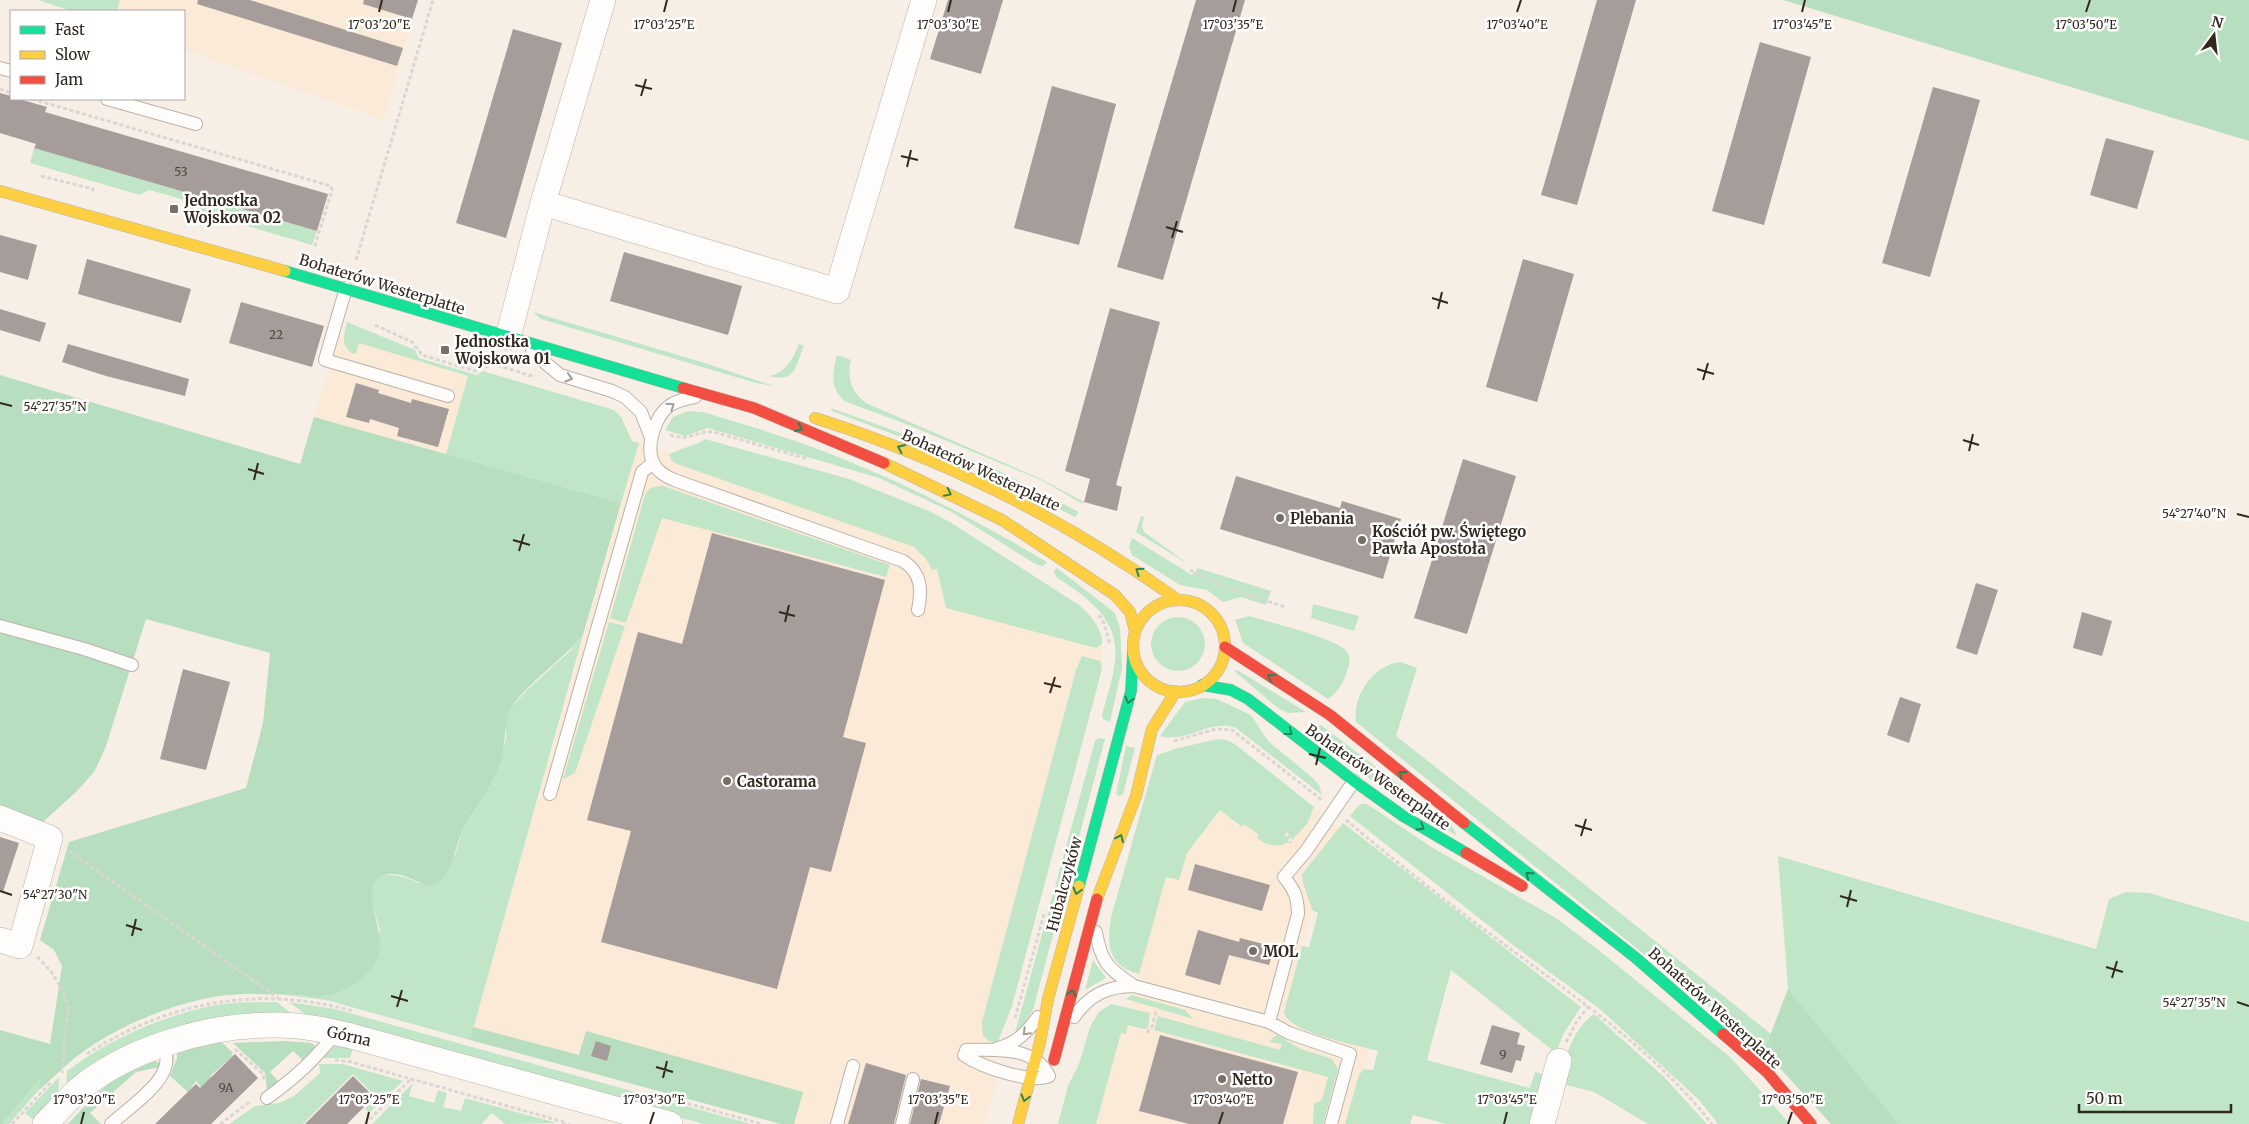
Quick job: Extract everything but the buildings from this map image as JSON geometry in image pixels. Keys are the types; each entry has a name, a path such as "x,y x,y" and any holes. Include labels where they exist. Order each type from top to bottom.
{"main road":[{"name":"Bohaterów Westerplatte","path":"0,191 346,288 707,395 754,408 801,415 874,437 1027,506 1107,551 1178,600"},
{"name":"Bohaterów Westerplatte","path":"754,408 895,468 1002,520 1115,595 1130,612 1135,631"},
{"path":"1178,600 1202,606 1212,613 1224,634 1225,647 1219,669 1202,685 1190,690 1176,691 1164,689 1152,683 1143,675 1133,652 1135,631 1144,616 1157,605 1178,600"},
{"name":"Bohaterów Westerplatte","path":"1225,647 1330,716 1636,958 1768,1072 1811,1124"},
{"name":"Hubalczyków","path":"1018,1124 1031,1078 1048,999 1131,692 1133,652"},
{"name":"Bohaterów Westerplatte","path":"1202,685 1231,690 1248,699 1354,781 1431,834 1515,883 1567,905"},
{"path":"1045,1092 1093,915 1110,858 1136,796 1152,729 1156,719 1176,691"}],"street":[{"path":"512,338 543,203 604,0"},
{"path":"543,203 837,291 924,0"},
{"path":"0,818 50,838 10,943"},
{"name":"Górna","path":"45,1124 76,1092 100,1074 132,1057 214,1031 247,1026 297,1026 336,1033 670,1124"},
{"path":"1542,1124 1559,1061"}],"lane":[{"path":"111,100 196,124"},
{"path":"346,288 325,360 448,396"},
{"path":"512,338 560,375 612,391 625,397 641,412 657,435"},
{"path":"707,395 682,399 669,406 660,416 657,435 650,454 653,463 662,474 903,561 912,568 919,578 921,588 918,610"},
{"path":"550,794 642,472 653,463"},
{"path":"0,626 84,649 132,665"},
{"path":"1269,1022 1298,914 1298,901 1294,889 1284,876 1306,852 1354,781"},
{"path":"1093,915 1100,951 1106,965 1134,986 1269,1022 1290,1033 1350,1054 1331,1124"},
{"path":"1058,1042 1088,1000 1112,988 1134,986"},
{"path":"992,1050 1009,1045 1026,1033 1048,999"},
{"path":"267,1098 300,1074 336,1033"},
{"path":"110,1124 156,1084 166,1068 167,1056 165,1045"},
{"path":"992,1050 1016,1051 1035,1060 1046,1070 1049,1076 1042,1079 1031,1078 986,1066 974,1062 965,1053 992,1050"},
{"path":"837,1124 853,1066"},
{"path":"902,1124 913,1079"}],"path":[{"path":"356,260 432,0"},
{"path":"35,100 331,186 332,190 314,249"},
{"path":"370,323 412,342 422,355 475,371 493,364"},
{"path":"657,435 685,439 702,432 714,432 814,460"},
{"path":"1190,570 1222,586 1285,607"},
{"path":"1094,609 1104,623 1111,647"},
{"path":"1169,741 1216,729 1232,730 1321,800"},
{"path":"1346,821 1492,935 1589,1006 1690,1097 1712,1124"},
{"path":"1284,830 1291,843"},
{"path":"50,838 280,999 299,1015 297,1026"},
{"path":"1015,1019 1046,907"},
{"path":"10,943 31,951 53,974 65,997 68,1006 62,1072"},
{"path":"1559,1061 1569,1034 1589,1006"},
{"path":"1147,1033 1152,1026 1156,1012"},
{"path":"214,1031 263,1074 267,1098 251,1100 220,1124"},
{"path":"314,1060 351,1062 570,1124"},
{"path":"365,1124 411,1079"}],"shaded area":[{"path":"120,0 417,0 384,120 185,50 185,10 117,10"},
{"path":"339,336 468,376 446,454 314,417"},
{"path":"639,443 671,453 669,457 677,464 909,545 923,556 932,570 937,569 946,608 1096,648 1102,644 1102,669 1012,1006 997,1044 995,1087 985,1124 781,1124 470,1040"},
{"path":"1314,807 1339,828 1303,872 1302,881 1307,889 1312,910 1285,1006 1287,1019 1295,1025 1310,1032 1370,1049 1348,1124 1096,1124 1166,877 1179,880 1187,853 1221,810 1241,827 1244,823 1259,835 1286,844 1307,824"}],"green space":[{"path":"38,0 120,0 117,10 68,10"},
{"path":"1783,0 2249,0 2249,141"},
{"path":"34,148 317,231 312,245 189,209 185,200 149,190 140,195 30,163"},
{"path":"533,312 705,363 774,386 756,383 541,319"},
{"path":"347,322 415,350 419,358 477,375 483,371 614,410 621,417 632,441 639,443 621,503 446,454 468,376 359,343 356,353 353,354 346,347 344,340"},
{"path":"799,344 804,346 793,372 785,377 769,376 785,368"},
{"path":"837,355 851,360 851,384 866,403 1043,480 1084,502 1083,504 1041,480 906,424 844,401 836,391 833,380"},
{"path":"0,375 300,464 314,417 621,503 583,635 527,688 511,708 507,719 503,754 498,769 463,830 452,862 444,878 429,886 405,876 390,874 380,877 374,883 372,893 373,904 380,946 375,963 370,971 349,987 325,996 227,995 191,1002 154,1014 102,1039 68,1063 38,1091 41,1078 2,1124 0,1124 0,1030 50,1044 62,966 54,950 40,940 69,842 246,788 263,723 270,653 146,619 105,749 94,772 77,791 43,822 0,809"},
{"path":"831,408 959,454 997,470 1079,512 1075,517 964,461 832,411"},
{"path":"688,411 703,412 773,434 826,452 896,481 947,506 1047,562 1043,566 1037,565 952,512 879,478 708,428 685,436 665,430 673,417"},
{"path":"705,439 849,479 929,511 950,522 1079,605 1098,627 1102,644 1096,648 946,608 937,569 932,570 926,559 914,547 672,461 669,455"},
{"path":"663,486 890,565 886,577 662,518 626,623 610,618 645,495 649,489"},
{"path":"1141,516 1144,517 1142,525 1144,532 1190,565 1136,532"},
{"path":"1132,538 1192,575 1198,568 1271,591 1266,605 1241,597 1223,602 1207,590 1180,585 1132,555 1129,547"},
{"path":"1057,568 1115,613 1120,628 1122,668 1110,722 1103,719 1102,715 1114,667 1115,651 1113,637 1101,613 1080,594 1056,577 1054,571"},
{"path":"1313,604 1359,616 1354,631 1311,618"},
{"path":"1249,616 1331,641 1347,652 1350,663 1337,691 1328,699 1243,643 1235,620"},
{"path":"1173,617 1183,617 1193,621 1201,629 1205,644 1201,659 1193,667 1183,671 1173,671 1163,667 1155,659 1151,649 1151,639 1155,629 1163,621"},
{"path":"609,622 625,626 575,773 563,779"},
{"path":"583,635 470,1040 326,1000 285,995 327,996 380,931 372,898 373,884 377,879 390,875 419,883 455,855 462,832 494,778 506,740 506,721 510,709 527,690 570,651"},
{"path":"1082,656 1100,661 1102,669 1012,1006 997,1044 983,1036 982,1022 1076,670"},
{"path":"1401,662 1417,668 1396,736 1771,1034 1764,1051 1356,722 1358,702 1361,692 1367,683 1382,669 1391,664"},
{"path":"1233,670 1239,671 1306,712 1288,713 1278,708"},
{"path":"1202,698 1217,699 1251,715 1268,741 1313,778 1319,785 1322,795 1236,728 1217,726 1179,737 1160,736 1185,702"},
{"path":"1321,725 1451,824 1457,836 1399,801 1314,737 1313,731"},
{"path":"1099,738 1105,739 1033,1010 1022,1027 1015,1033 1095,741"},
{"path":"1218,739 1227,740 1236,745 1314,807 1307,824 1292,840 1285,829 1283,831 1289,842 1277,845 1261,841 1257,838 1259,835 1244,824 1242,827 1220,810 1187,853 1179,880 1166,877 1139,974 1128,970 1115,959 1109,936 1111,917 1157,755"},
{"path":"1126,746 1135,748 1123,794 1119,796 1116,794"},
{"path":"1362,804 1367,804 1433,848 1556,918 1601,952 1730,1057 1790,1124 1718,1124 1699,1100 1601,1010 1513,945 1350,816"},
{"path":"1343,823 1581,1007 1564,1033 1556,1053 1451,970 1427,1060 1530,1088 1535,1072 1549,1076 1535,1124 1446,1124 1413,1115 1410,1124 1345,1124 1359,1075 1364,1069 1373,1070 1378,1051 1310,1032 1288,1019 1284,1012 1302,946 1309,947 1318,913 1312,910 1302,874"},
{"path":"1778,856 2096,949 2109,899 2126,892 2149,893 2249,922 2249,1124 1899,1124 1788,989"},
{"path":"1093,960 1106,978 1085,990"},
{"path":"1788,989 1899,1124 1831,1124 1764,1051"},
{"path":"1132,995 1185,1010 1193,1019 1126,999"},
{"path":"277,1002 293,1015 121,1049 96,1062 66,1087 67,1071 83,1059 119,1039 157,1022 196,1009 216,1005"},
{"path":"289,1002 335,1009 751,1124 704,1124 342,1023 308,1016"},
{"path":"1111,1004 1150,1013 1148,1028 1144,1029 1128,1025 1126,1034 1121,1033 1096,1124 1058,1124 1068,1086 1079,1064 1090,1027 1099,1012"},
{"path":"1594,1014 1664,1077 1707,1124 1648,1124 1594,1092 1559,1083 1570,1045 1580,1028"},
{"path":"1158,1016 1280,1050 1282,1044 1270,1042 1277,1035 1301,1049 1332,1059 1338,1069 1323,1124 1313,1124 1314,1104 1322,1100 1328,1077 1154,1030"},
{"path":"473,1027 579,1055 586,1031 803,1092 794,1124 781,1124 470,1040"},
{"path":"216,1037 233,1053 231,1054 233,1056 210,1076 211,1078 201,1087 196,1081 188,1092 170,1076 177,1058 177,1047"},
{"path":"283,1041 312,1043 316,1047 304,1061 293,1051 270,1072 279,1082 267,1090 265,1073 233,1043"},
{"path":"336,1045 354,1045 350,1058 323,1058"},
{"path":"153,1060 160,1063 160,1067 136,1072 90,1113 101,1124 68,1124 94,1096 120,1074"},
{"path":"319,1064 343,1064 403,1081 369,1113 365,1109 376,1097 353,1074 303,1124 229,1124 255,1106 279,1103 294,1096 320,1073"},
{"path":"42,1077 38,1091 9,1124 2,1124"},
{"path":"59,1077 58,1096 35,1121 25,1113"},
{"path":"413,1083 409,1096 434,1103 438,1090 447,1093 443,1107 461,1111 465,1098 557,1123 505,1124 492,1113 481,1124 372,1124"}],"traffic: fast":[{"path":"285,271 683,388"},
{"path":"1079,886 1131,691 1133,652"},
{"path":"1202,685 1231,690 1248,699 1354,781 1403,816 1466,853"},
{"path":"1464,823 1636,958 1723,1034"}],"traffic: slow":[{"path":"0,191 285,271"},
{"path":"815,418 911,453 1004,495 1093,544 1178,600"},
{"path":"884,463 1002,520 1115,595 1130,612 1135,631"},
{"path":"1179,600 1196,604 1211,614 1221,629 1225,646 1221,663 1211,678 1196,688 1179,692 1162,688 1147,678 1137,663 1133,646 1137,629 1147,614 1162,604 1179,600"},
{"path":"1097,899 1136,796 1152,729 1176,691"},
{"path":"1018,1124 1040,1042 1048,999 1079,886"}],"traffic: jam":[{"path":"683,388 754,408 884,463"},
{"path":"1225,647 1330,715 1464,823"},
{"path":"1466,853 1522,886"},
{"path":"1054,1060 1097,899"},
{"path":"1723,1034 1767,1072 1811,1124"}],"place":[{"name":"Jednostka Wojskowa 02","path":"174,209"},
{"name":"Jednostka Wojskowa 01","path":"445,350"},
{"name":"Plebania","path":"1280,518"},
{"name":"Kościół pw. Świętego Pawła Apostoła","path":"1362,540"},
{"name":"Castorama","path":"727,781"},
{"name":"MOL","path":"1253,951"},
{"name":"Netto","path":"1222,1079"}]}
